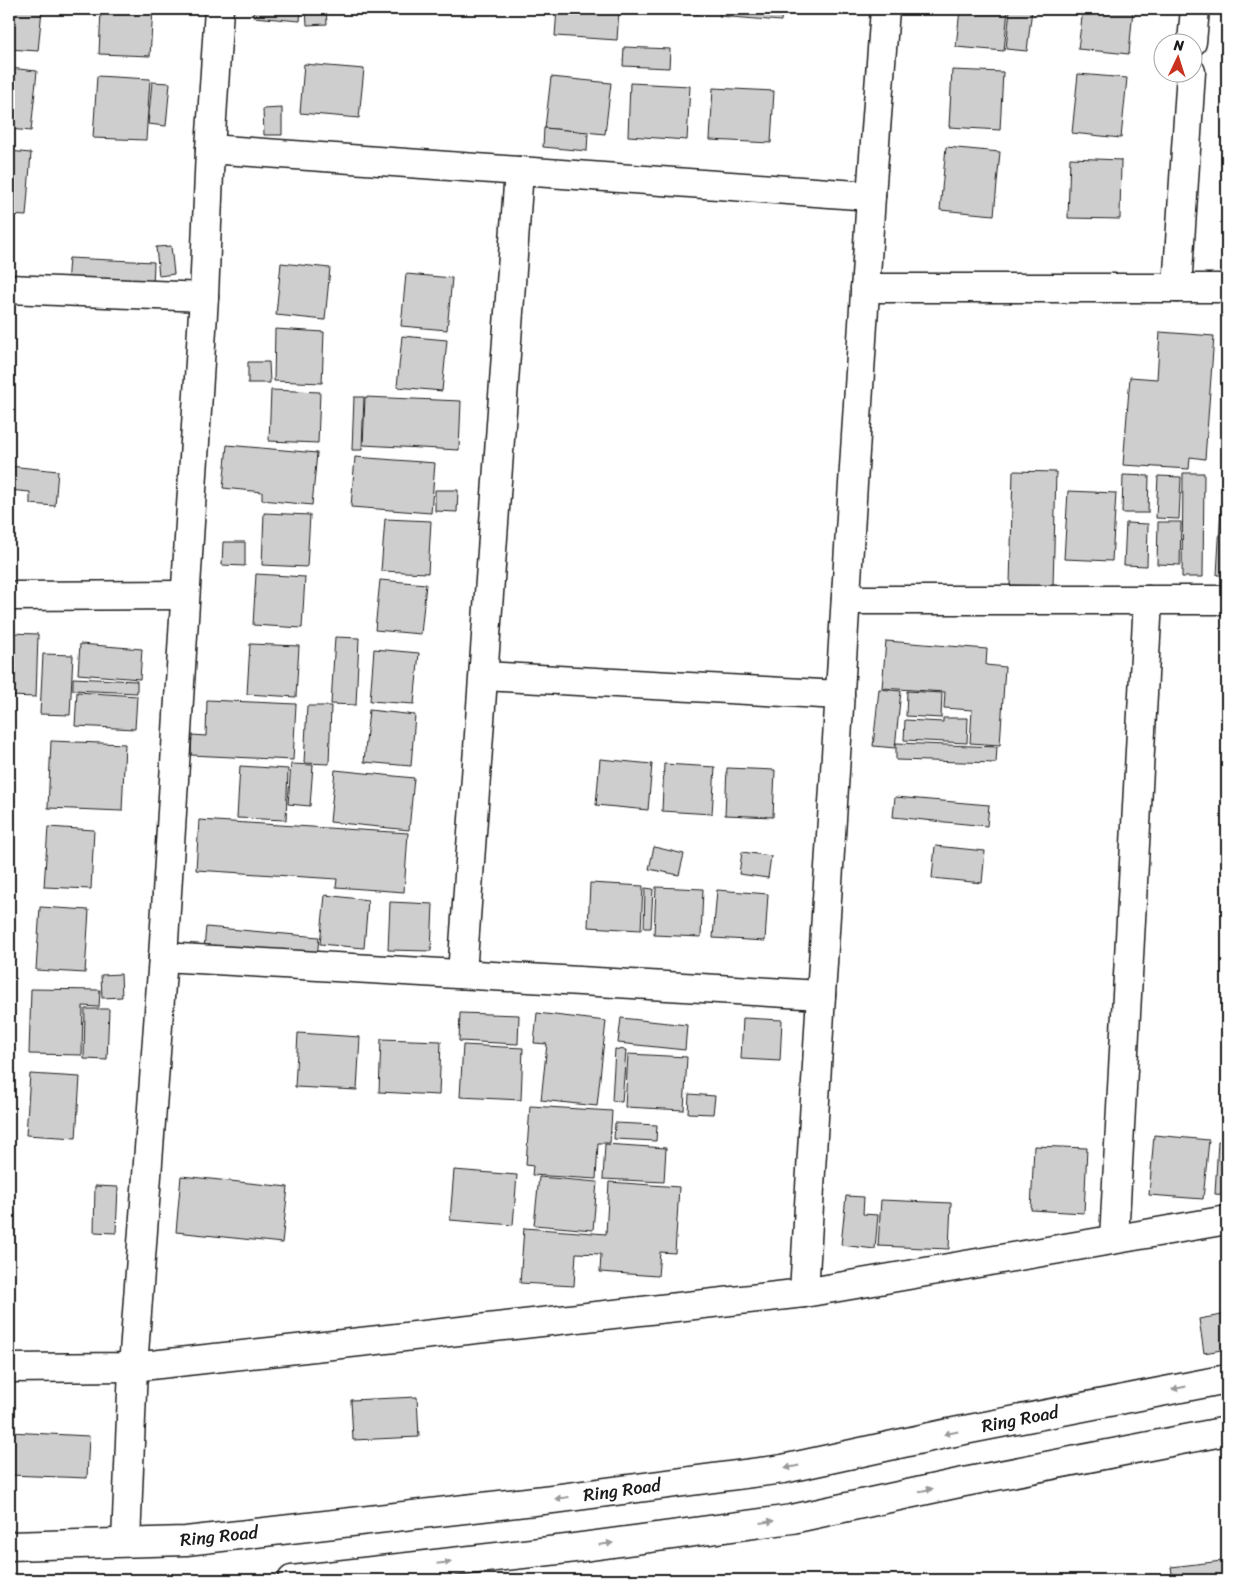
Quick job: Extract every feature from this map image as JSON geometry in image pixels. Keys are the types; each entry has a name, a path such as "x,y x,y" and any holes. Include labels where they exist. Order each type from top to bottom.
{"street":[{"path":"126,1542 133,1367 164,957 204,297 210,149 220,9"},
{"path":"804,1293 865,288 885,9"},
{"path":"1193,32 1194,9"},
{"path":"1177,288 1189,82"},
{"path":"210,149 871,196"},
{"path":"462,974 519,171"},
{"path":"865,288 1227,288"},
{"path":"9,289 204,297"},
{"path":"9,596 185,595"},
{"path":"846,600 1227,600"},
{"path":"1114,1239 1148,600"},
{"path":"484,676 840,695"},
{"path":"164,957 821,995"},
{"path":"9,1368 133,1367 804,1293 1227,1220"},
{"name":"Ring Road","path":"9,1546 186,1541 561,1498 783,1469 948,1433 1227,1379"},
{"path":"292,1580 567,1549 792,1519 959,1483 1227,1431"}],"building":[{"path":"9,9 42,9 38,51 9,49"},
{"path":"101,9 153,9 150,56 99,54"},
{"path":"254,9 301,9 300,21 253,17"},
{"path":"306,9 326,9 327,24 307,25"},
{"path":"557,9 619,9 617,40 555,36"},
{"path":"638,9 700,9 699,14"},
{"path":"720,9 782,9 781,21 719,16"},
{"path":"960,9 1008,9 1004,51 956,47"},
{"path":"1010,9 1032,9 1027,51 1006,49"},
{"path":"1083,9 1133,9 1129,54 1078,49"},
{"path":"624,47 670,49 669,68 623,66"},
{"path":"304,64 364,69 359,118 300,113"},
{"path":"9,68 37,71 31,131 9,129"},
{"path":"952,70 1003,72 1000,130 949,127"},
{"path":"1078,74 1127,78 1121,138 1072,133"},
{"path":"97,76 150,79 146,140 93,138"},
{"path":"551,77 611,83 605,134 545,128"},
{"path":"152,82 170,83 166,126 148,124"},
{"path":"630,83 690,86 687,140 628,136"},
{"path":"713,88 774,91 771,143 710,140"},
{"path":"282,108 282,135 264,135 263,109"},
{"path":"544,128 588,132 587,151 543,147"},
{"path":"946,147 1000,152 994,215 940,210"},
{"path":"9,151 31,153 26,216 9,215"},
{"path":"1070,158 1121,160 1120,219 1068,218"},
{"path":"171,246 174,274 159,276 156,247"},
{"path":"69,258 154,262 153,288 67,285"},
{"path":"281,263 330,268 325,320 276,315"},
{"path":"406,274 452,278 447,330 401,326"},
{"path":"275,329 324,332 322,383 274,381"},
{"path":"1160,332 1214,336 1205,459 1190,457 1189,469 1123,465 1130,377 1157,379"},
{"path":"402,336 447,340 442,391 397,387"},
{"path":"248,362 269,362 270,383 248,383"},
{"path":"271,390 320,392 318,443 269,441"},
{"path":"354,397 364,397 362,450 352,450"},
{"path":"365,397 461,401 459,450 363,445"},
{"path":"227,445 317,453 312,505 262,500 262,492 223,488"},
{"path":"355,457 435,463 431,513 351,507"},
{"path":"9,466 58,471 55,506 30,504 30,492 9,490"},
{"path":"1013,471 1056,472 1053,586 1010,585"},
{"path":"1223,471 1227,471 1227,575 1217,575"},
{"path":"1183,473 1204,473 1203,577 1182,577"},
{"path":"1123,475 1149,476 1148,513 1122,513"},
{"path":"1158,476 1181,477 1179,519 1156,518"},
{"path":"435,490 458,490 457,512 435,511"},
{"path":"1068,491 1116,493 1112,561 1064,559"},
{"path":"264,513 310,515 307,567 262,565"},
{"path":"385,519 431,521 428,573 381,571"},
{"path":"1158,522 1181,522 1180,565 1157,564"},
{"path":"1126,523 1148,524 1147,566 1124,565"},
{"path":"223,542 245,542 245,566 222,565"},
{"path":"256,574 305,577 302,628 253,625"},
{"path":"380,580 426,584 421,634 375,630"},
{"path":"9,633 38,634 36,697 9,696"},
{"path":"335,637 359,638 356,705 331,704"},
{"path":"886,641 987,649 986,665 1005,667 1000,745 970,743 972,710 944,708 945,692 882,688"},
{"path":"80,644 142,649 140,679 78,674"},
{"path":"250,644 299,646 296,697 247,694"},
{"path":"374,649 419,653 414,704 370,701"},
{"path":"43,654 73,655 70,715 40,714"},
{"path":"73,678 137,681 137,693 73,690"},
{"path":"879,689 901,691 895,748 873,746"},
{"path":"907,691 942,693 941,718 906,716"},
{"path":"77,692 137,696 135,729 75,726"},
{"path":"207,700 296,704 293,760 191,755 192,735 206,736"},
{"path":"307,706 331,706 329,764 304,763"},
{"path":"369,710 415,715 411,766 364,762"},
{"path":"943,718 968,718 967,743 904,740 905,720 943,722"},
{"path":"51,741 125,744 122,811 48,808"},
{"path":"896,743 997,747 996,763 896,760"},
{"path":"600,759 652,764 648,810 596,805"},
{"path":"291,764 313,765 310,806 288,804"},
{"path":"664,764 715,767 712,814 662,811"},
{"path":"240,766 288,769 286,820 237,818"},
{"path":"727,768 775,770 773,817 725,815"},
{"path":"335,770 414,778 409,830 330,822"},
{"path":"895,797 989,805 987,826 893,817"},
{"path":"199,820 408,833 404,892 336,887 337,879 196,870"},
{"path":"48,827 94,830 91,889 44,887"},
{"path":"935,846 985,851 982,883 932,878"},
{"path":"654,847 684,854 679,875 649,869"},
{"path":"742,852 771,856 768,878 739,874"},
{"path":"590,883 643,886 641,930 588,927"},
{"path":"656,887 703,889 701,937 654,935"},
{"path":"645,888 653,889 651,928 644,928"},
{"path":"717,890 768,894 765,941 713,938"},
{"path":"325,895 368,900 364,948 320,944"},
{"path":"390,902 433,904 431,951 388,950"},
{"path":"40,907 89,910 85,973 36,970"},
{"path":"206,927 319,937 317,959 204,949"},
{"path":"121,974 122,997 102,998 101,975"},
{"path":"31,989 100,990 99,1007 83,1006 82,1055 29,1054"},
{"path":"85,1009 109,1009 107,1060 84,1059"},
{"path":"460,1013 519,1015 518,1044 459,1041"},
{"path":"537,1013 606,1021 597,1106 541,1100 547,1044 534,1043"},
{"path":"621,1018 687,1025 685,1050 618,1043"},
{"path":"743,1018 782,1020 780,1061 741,1059"},
{"path":"298,1033 360,1037 357,1090 295,1087"},
{"path":"381,1039 441,1041 439,1095 379,1092"},
{"path":"463,1045 523,1048 521,1100 460,1097"},
{"path":"615,1049 626,1050 622,1102 612,1101"},
{"path":"628,1054 687,1057 684,1110 625,1107"},
{"path":"30,1074 80,1077 76,1138 26,1135"},
{"path":"689,1094 715,1096 713,1114 688,1113"},
{"path":"530,1106 612,1111 610,1143 598,1143 596,1179 532,1175 533,1166 526,1165"},
{"path":"615,1123 657,1125 656,1141 614,1139"},
{"path":"1154,1135 1209,1140 1203,1199 1149,1195"},
{"path":"1218,1141 1227,1141 1227,1195 1215,1194"},
{"path":"605,1144 666,1148 664,1182 603,1179"},
{"path":"1034,1146 1087,1148 1084,1213 1031,1210"},
{"path":"454,1170 517,1175 513,1225 450,1220"},
{"path":"181,1176 288,1187 282,1243 176,1232"},
{"path":"539,1177 597,1182 593,1230 534,1225"},
{"path":"609,1182 679,1187 675,1253 660,1252 658,1276 600,1272 601,1254 576,1253 574,1286 520,1283 524,1228 606,1234"},
{"path":"95,1186 118,1187 116,1233 94,1232"},
{"path":"846,1196 864,1197 863,1214 878,1215 875,1249 841,1245"},
{"path":"881,1200 951,1203 949,1249 878,1246"},
{"path":"1227,1314 1227,1349 1204,1353 1199,1319"},
{"path":"417,1397 419,1437 353,1440 351,1400"},
{"path":"9,1432 89,1436 87,1478 9,1475"},
{"path":"1222,1561 1224,1580 1173,1580 1171,1567"}]}
